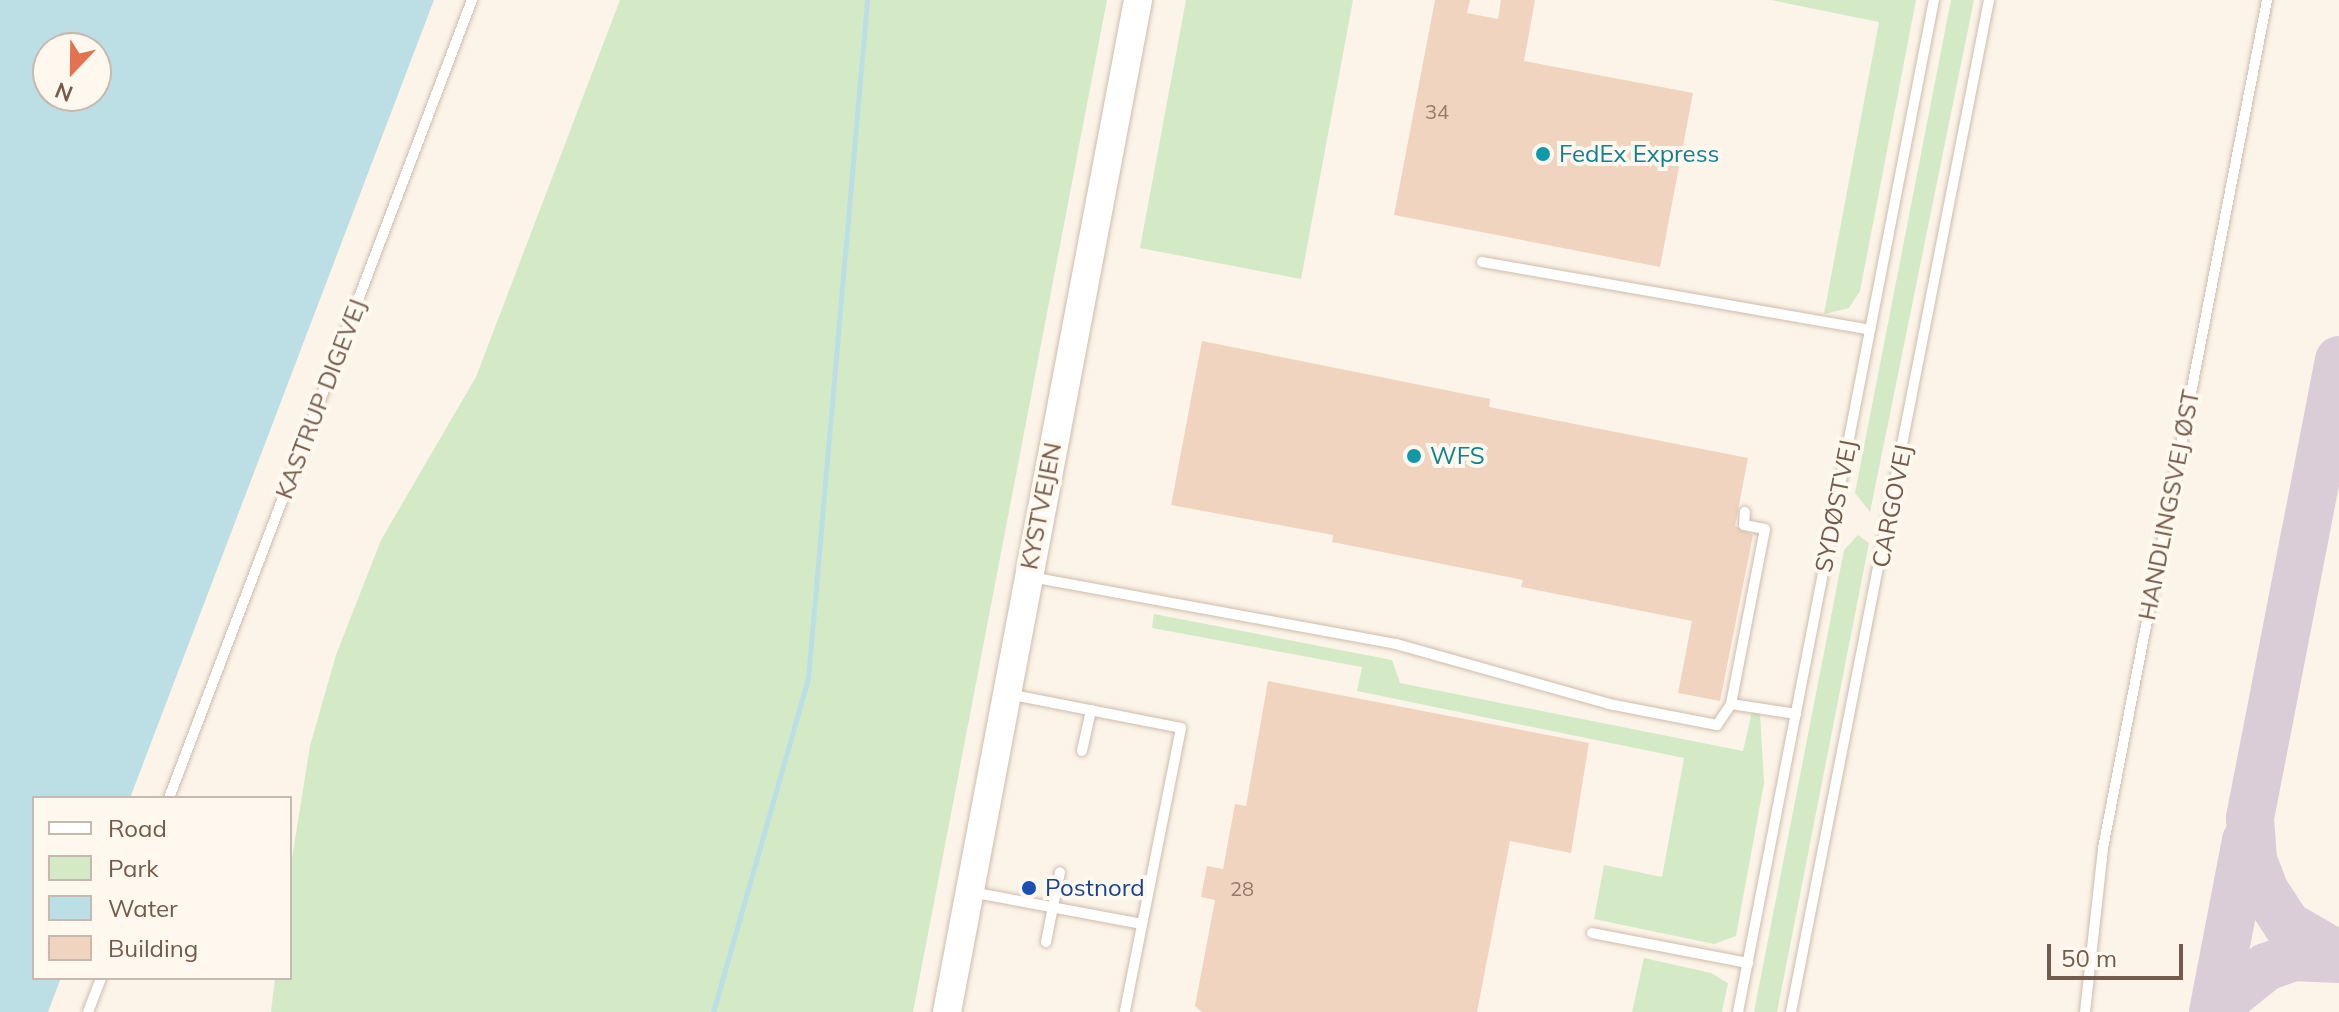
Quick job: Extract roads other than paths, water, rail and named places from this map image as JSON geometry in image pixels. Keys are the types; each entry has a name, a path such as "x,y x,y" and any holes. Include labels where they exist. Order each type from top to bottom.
{"street":[{"name":"KYSTVEJEN","path":"947,1012 1138,0"}],"lane":[{"name":"KASTRUP DIGEVEJ","path":"170,796 472,0"},
{"name":"SYDØSTVEJ","path":"1738,1012 1934,0"},
{"name":"CARGOVEJ","path":"1791,1012 1989,0"},
{"name":"HANDLINGSVEJ ØST","path":"2085,1012 2103,848 2267,0"},
{"path":"1482,262 1870,330"},
{"path":"1028,576 1396,644 1609,704 1717,725 1731,704 1765,529 1744,525 1745,512"},
{"path":"1006,694 1181,728 1125,1012"},
{"path":"1731,704 1796,714"},
{"path":"1082,751 1091,710"},
{"path":"1046,942 1060,872"},
{"path":"969,891 1142,924"},
{"path":"1592,933 1748,963"},
{"path":"88,1012 100,980"}],"water":[{"path":"0,0 434,0 131,796 32,796 32,980 60,980 48,1012 0,1012"}],"waterway":[{"path":"713,1012 808,679 867,0"}],"place":[{"name":"FedEx Express","path":"1543,154"},
{"name":"WFS","path":"1414,456"},
{"name":"Postnord","path":"1029,888"}]}
